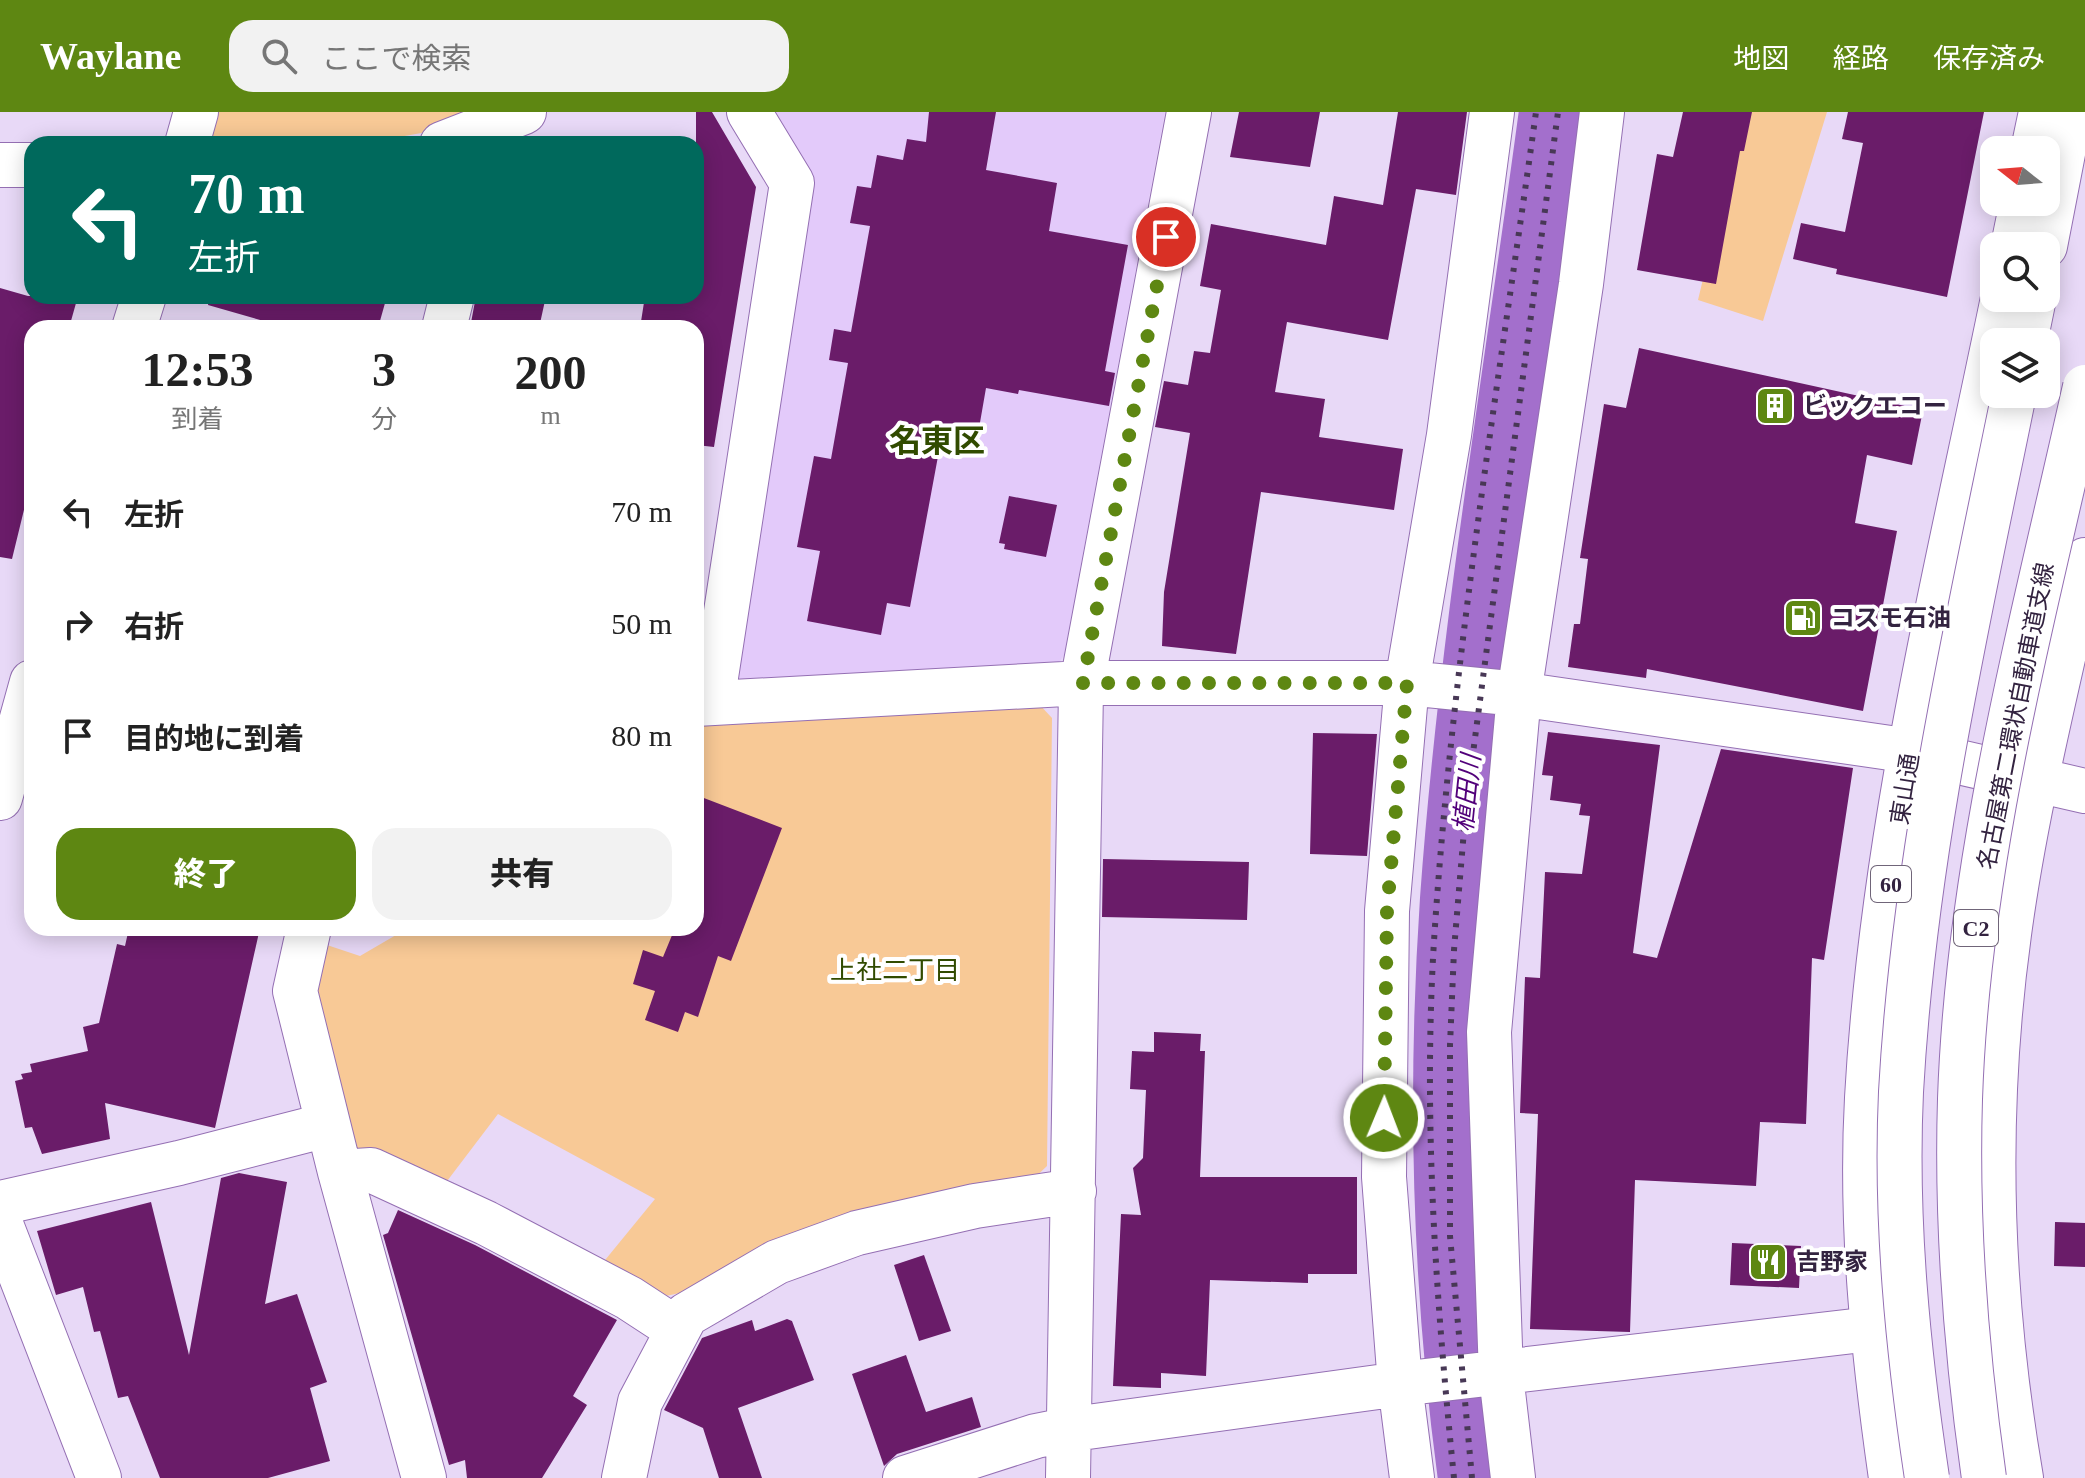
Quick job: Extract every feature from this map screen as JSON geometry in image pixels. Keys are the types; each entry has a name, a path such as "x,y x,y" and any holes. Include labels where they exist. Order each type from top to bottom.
{"main road":[{"path":"189,136 196,112"},
{"path":"470,136 524,112"},
{"path":"749,112 792,183 704,704 1083,683 1407,683 1510,693 1911,751 2085,791"},
{"path":"1068,1478 1066,1430 1074,1191 1083,683 1189,112"},
{"path":"1412,1478 1418,1382 1384,1177 1387,911 1407,683 1449,435 1492,112"},
{"path":"1513,1478 1492,1376 1489,1032 1510,693 1581,284 1602,112"},
{"path":"2036,136 2041,112"},
{"path":"2048,232 2071,112"},
{"path":"0,165 24,165"},
{"name":"東山通","path":"1891,1478 1871,1329 1866,1231 1867,1099 1880,959 1911,751 2000,312"},
{"name":"名古屋第二環状自動車道支線","path":"1984,1478 1966,1350 1958,1221 1960,1097 1972,957 1991,828 2085,387"},
{"name":"C2","path":"1927,1478 1910,1363 1902,1226 1901,1095 1912,953 1930,820 2011,408"},
{"path":"2021,1478 2005,1389 1993,1248 1995,1097 2009,935 2036,780 2085,560"},
{"path":"0,798 24,713"},
{"path":"307,936 295,991 327,1125 424,1478"},
{"path":"0,1203 179,1163 327,1125"},
{"path":"340,1172 371,1170 486,1223 629,1298 678,1330"},
{"path":"624,1478 640,1402 686,1315 777,1262 857,1233 975,1206 1074,1191"},
{"path":"0,1222 99,1478"},
{"path":"905,1478 1066,1430 1418,1382 1492,1376 1871,1329"}],"shaded area":[{"path":"208,112 494,112 405,136 207,136 203,132"},
{"path":"773,112 1165,112 1064,655 1055,670 738,691 725,676 805,188"},
{"path":"1743,112 1827,112 1763,321 1698,300"},
{"path":"1038,703 1052,718 1047,1166 1027,1185 862,1210 777,1238 693,1290 657,1298 601,1265 655,1199 498,1114 438,1193 342,1167 302,990 315,941 360,956 394,936 704,936 704,726 886,716"}],"building":[{"path":"696,112 712,112 756,187 714,447 704,446 704,320 641,320 644,304 704,304 704,136 696,136"},
{"path":"929,112 996,112 986,170 1057,183 1049,231 1128,245 1105,371 1115,373 1109,406 1019,390 1018,394 986,388 974,457 939,451 910,607 887,603 881,635 807,621 820,551 797,547 814,456 831,459 848,363 829,360 834,329 851,332 870,226 850,223 857,186 871,188 877,155 903,160 907,139 926,142"},
{"path":"1239,112 1320,112 1310,167 1230,157"},
{"path":"1398,112 1467,112 1456,195 1416,189 1388,340 1287,322 1275,392 1325,399 1319,437 1403,449 1394,510 1261,492 1236,654 1162,646 1164,592 1190,433 1155,427 1164,381 1188,385 1194,351 1210,353 1221,290 1200,286 1211,224 1326,245 1334,196 1383,205"},
{"path":"1683,112 1752,112 1744,151 1740,151 1716,284 1637,270 1657,154 1673,157"},
{"path":"1848,112 1984,112 1947,297 1836,274 1837,269 1793,259 1801,223 1845,232 1863,143 1842,139"},
{"path":"0,288 24,295 24,304 76,304 71,320 24,320 24,510 12,559 0,557"},
{"path":"385,304 380,320 260,320 208,305"},
{"path":"474,304 544,304 541,320 472,320"},
{"path":"1639,348 1923,410 1912,465 1867,455 1855,523 1897,531 1863,711 1647,669 1646,678 1568,667 1574,624 1580,624 1588,559 1580,558 1604,404 1626,408"},
{"path":"1009,496 1057,505 1046,557 1004,549 1005,544 999,543"},
{"path":"1548,732 1660,745 1633,953 1657,958 1721,749 1853,768 1824,960 1812,958 1806,1124 1760,1122 1756,1186 1635,1180 1630,1332 1530,1329 1538,1114 1520,1113 1525,977 1540,978 1545,872 1582,874 1590,816 1579,815 1581,804 1550,800 1553,776 1542,775"},
{"path":"1313,733 1377,734 1367,856 1310,854"},
{"path":"704,798 782,828 731,961 718,956 698,1017 685,1012 678,1032 645,1020 655,991 633,984 643,950 663,957 672,936 704,936"},
{"path":"1103,859 1249,862 1247,920 1102,917"},
{"path":"127,936 258,936 215,1128 105,1103 110,1139 42,1154 32,1127 25,1128 15,1081 23,1079 21,1074 32,1072 30,1064 88,1051 83,1027 99,1023 117,944 125,946"},
{"path":"1154,1032 1201,1034 1200,1051 1205,1051 1200,1177 1357,1177 1357,1274 1308,1274 1308,1283 1210,1280 1206,1376 1161,1373 1161,1388 1113,1386 1121,1214 1141,1215 1133,1168 1143,1158 1146,1090 1130,1089 1132,1051 1154,1052"},
{"path":"239,1173 287,1182 265,1304 297,1294 327,1382 310,1388 330,1461 268,1478 160,1478 128,1396 118,1398 100,1331 94,1332 83,1287 56,1295 37,1231 151,1202 189,1355 221,1178"},
{"path":"398,1210 475,1245 617,1320 573,1396 587,1405 542,1478 467,1478 465,1460 449,1465 383,1235 388,1233"},
{"path":"2055,1222 2085,1223 2085,1267 2054,1266"},
{"path":"1732,1243 1801,1246 1799,1288 1730,1285"},
{"path":"924,1255 951,1331 919,1341 894,1265"},
{"path":"787,1319 792,1321 814,1380 738,1408 762,1478 719,1478 703,1428 664,1410 702,1338 752,1320 755,1331"},
{"path":"906,1355 926,1412 972,1397 981,1427 897,1454 884,1466 852,1374"}],"waterway":[{"name":"植田川","path":"1474,1478 1458,1334 1450,1189 1450,1044 1456,899 1486,603 1555,112"}],"railway":[{"path":"1454,1478 1433,1210 1430,1075 1434,941 1464,629 1536,112"},
{"path":"1472,1478 1450,1236 1450,1045 1454,950 1466,806 1558,112"}],"place":[{"name":"ビックエコー","path":"1775,406"},
{"name":"コスモ石油","path":"1803,618"},
{"name":"吉野家","path":"1768,1262"}],"district":[{"name":"名東区","path":"937,441"},
{"name":"上社二丁目","path":"895,970"}],"route":[{"path":"1166,237 1083,683 1407,683 1387,911 1384,1118"}]}
